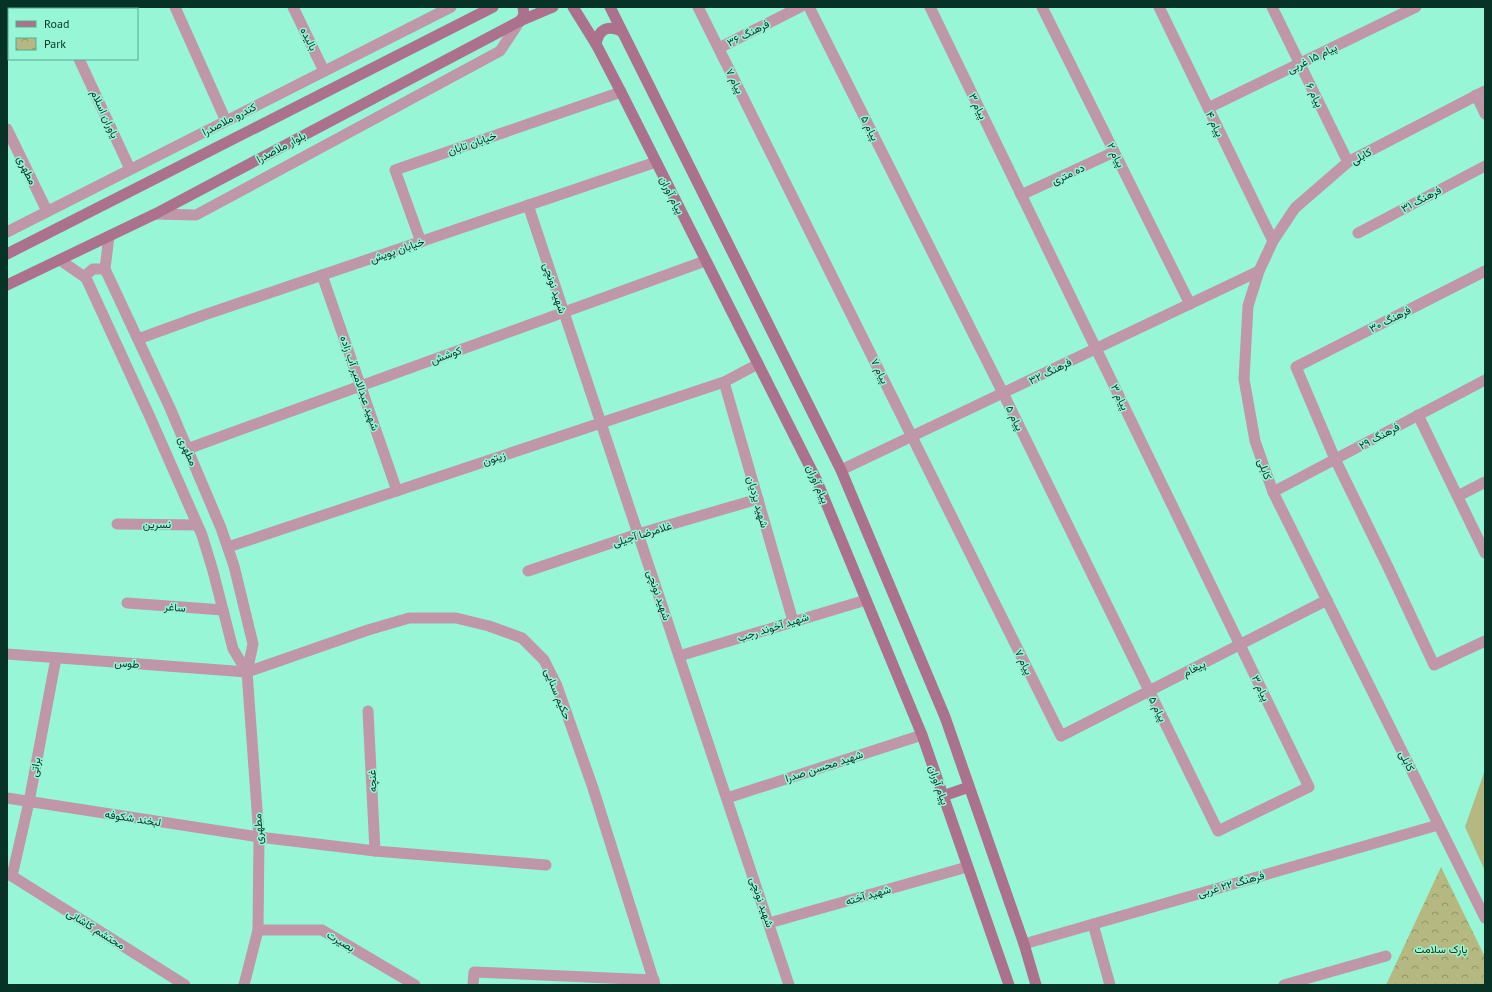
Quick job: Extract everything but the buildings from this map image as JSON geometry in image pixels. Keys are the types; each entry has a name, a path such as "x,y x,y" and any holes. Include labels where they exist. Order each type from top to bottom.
{"main road":[{"path":"7,254 493,7"},
{"path":"520,21 524,15 523,7"},
{"name":"بلوار ملاصدرا","path":"7,285 155,214 520,21 553,7"},
{"name":"پیام آوران","path":"574,7 596,44 621,92 817,481 922,735 1009,985"},
{"path":"610,7 841,470 945,717 1024,944 1036,985"},
{"path":"596,44 598,35 604,29 612,27 621,31"},
{"path":"943,796 969,787"}],"street":[{"path":"175,7 226,121"},
{"name":"بالیده","path":"293,7 324,71"},
{"name":"کندرو ملاصدرا","path":"7,232 451,7"},
{"name":"پیام ۷","path":"698,7 1061,736"},
{"name":"فرهنگ ۳۶","path":"719,48 800,7"},
{"name":"پیام ۵","path":"809,7 1003,393 1218,831"},
{"name":"پیام ۳","path":"930,7 1309,787 1218,831"},
{"name":"پیام ۲","path":"1042,7 1190,304"},
{"name":"پیام ۴","path":"1158,7 1273,241"},
{"name":"پیام ۶","path":"1272,7 1348,162"},
{"name":"پیام ۱۵ غربی","path":"1208,108 1416,7"},
{"path":"155,214 196,215 500,51 520,21"},
{"name":"یاوران اسلام","path":"79,60 130,169"},
{"name":"خیابان تابان","path":"421,242 395,170 621,92"},
{"path":"1480,93 1485,114"},
{"name":"کابلی","path":"1480,93 1348,162 1295,208 1273,241 1258,271 1248,306 1244,379 1255,441 1273,492 1438,825 1480,899 1485,918"},
{"name":"مطهری","path":"7,129 47,211"},
{"name":"ده متری","path":"1021,195 1114,152"},
{"name":"خیابان پویش","path":"138,339 656,162"},
{"name":"فرهنگ ۳۱","path":"1358,233 1485,166"},
{"name":"شهید نونچی","path":"528,205 789,985"},
{"path":"60,260 86,278 87,274 93,269 105,269 109,236"},
{"name":"کوشش","path":"187,449 705,261"},
{"name":"مطهری","path":"105,269 187,449 228,547 253,644 247,672 259,837 258,930 244,985"},
{"name":"فرهنگ ۳۲","path":"841,470 1258,271"},
{"name":"فرهنگ ۳۰","path":"1335,459 1296,366 1485,271"},
{"name":"شهید عبدالامیر آب زاده","path":"322,275 397,491"},
{"name":"مطهری","path":"86,278 150,417 197,525 208,553 233,649 247,672"},
{"name":"زیتون","path":"228,547 724,382 758,364"},
{"name":"فرهنگ ۲۹","path":"1273,492 1485,380"},
{"name":"شهید یزدیان","path":"724,382 793,621"},
{"path":"1418,415 1485,554"},
{"path":"1335,459 1434,665 1485,641"},
{"path":"1458,496 1485,482"},
{"name":"غلامرضا آجیلی","path":"528,571 638,534 758,499"},
{"name":"نسرین","path":"117,524 197,525"},
{"name":"شهید آخوند رجب","path":"679,656 866,600"},
{"name":"پیغام","path":"1061,736 1327,600"},
{"name":"ساغر","path":"127,603 223,610"},
{"name":"حکیم سنایی","path":"247,672 368,630 409,618 456,618 489,626 522,638 544,660 557,686 592,788 655,983"},
{"name":"طوس","path":"7,654 247,672"},
{"name":"براتی","path":"9,875 29,802 56,658"},
{"name":"غنچه","path":"368,711 375,851"},
{"name":"شهید محسن صدرا","path":"726,798 922,735"},
{"name":"لبخند شکوفه","path":"7,798 259,837 375,851 546,865"},
{"name":"فرهنگ ۲۲ غربی","path":"1024,944 1438,825"},
{"name":"شهید آخته","path":"769,923 967,867"},
{"name":"محتشم کاشانی","path":"9,875 185,985"},
{"path":"1092,924 1110,985"},
{"name":"بصیرت","path":"258,930 322,930 415,985"},
{"path":"1284,985 1386,956"},
{"path":"473,985 474,972 655,983"}],"green space":[{"path":"1485,770 1485,871 1465,827"},
{"name":"پارک سلامت","path":"1441,867 1485,957 1485,985 1386,985"}]}
